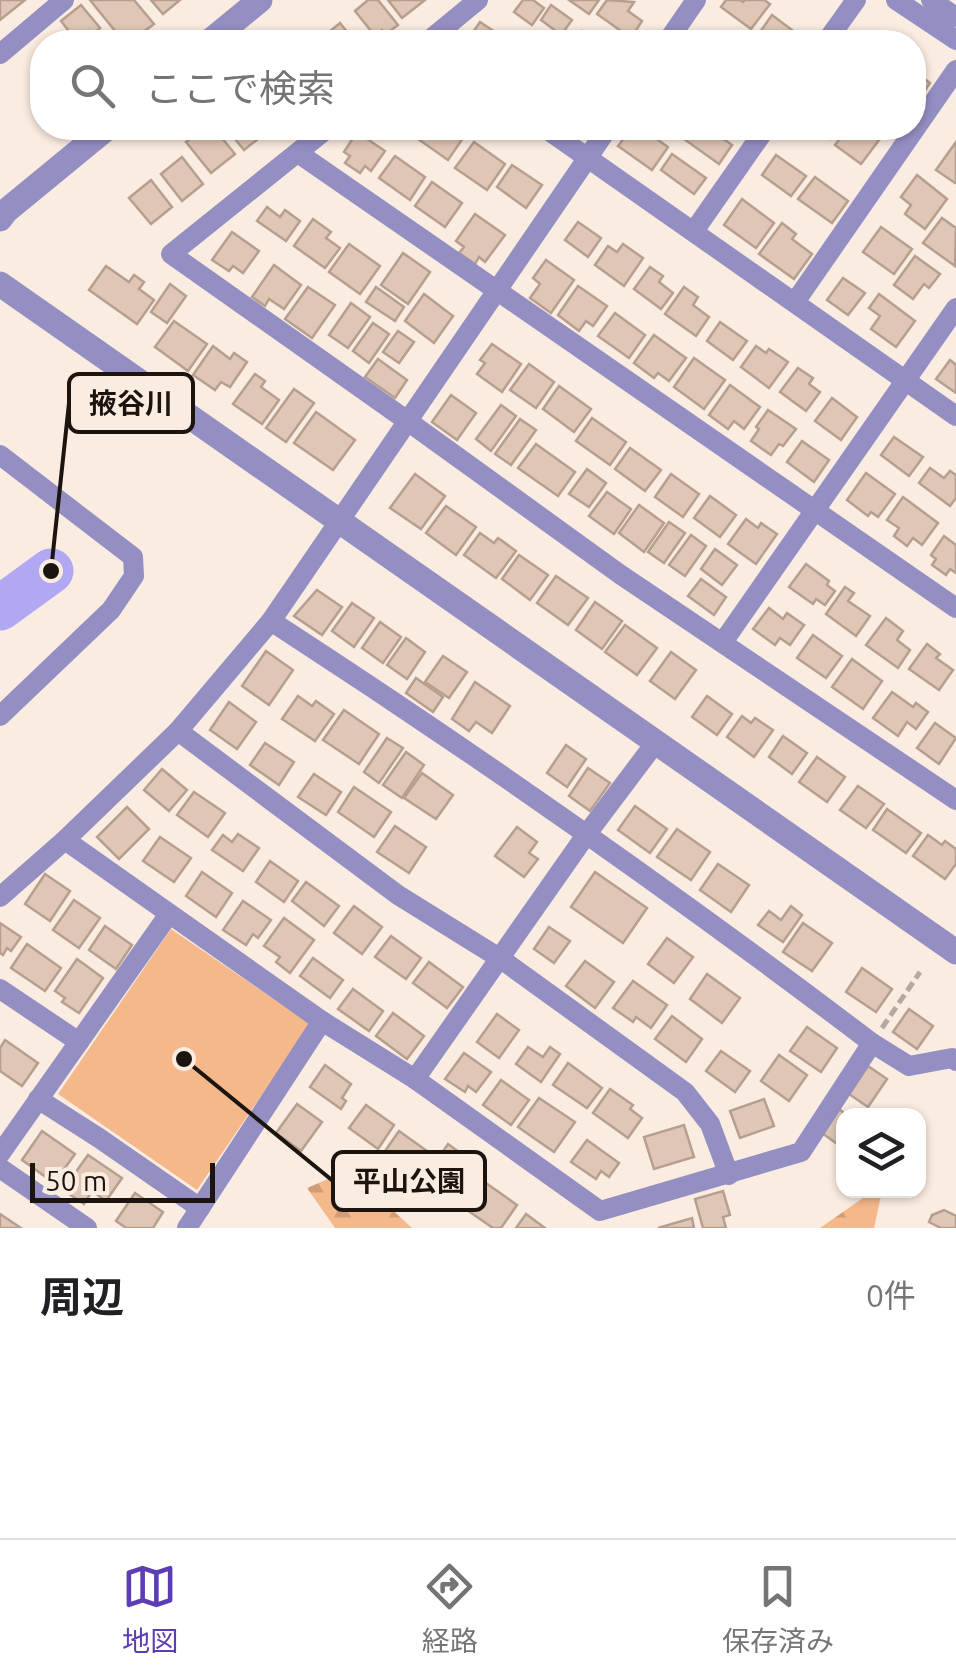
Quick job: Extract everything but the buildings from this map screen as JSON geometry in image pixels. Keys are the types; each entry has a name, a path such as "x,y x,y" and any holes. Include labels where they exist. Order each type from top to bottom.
{"street":[{"path":"0,54 64,0"},
{"path":"224,30 260,0"},
{"path":"442,30 478,0"},
{"path":"675,30 696,0"},
{"path":"835,30 856,0"},
{"path":"896,0 956,40"},
{"path":"931,0 956,17"},
{"path":"926,113 956,70"},
{"path":"0,219 92,140"},
{"path":"314,140 171,254 621,576 956,800"},
{"path":"562,140 956,416"},
{"path":"0,896 178,730 272,621 599,140"},
{"path":"694,232 758,140"},
{"path":"795,302 907,140"},
{"path":"298,154 956,608"},
{"path":"0,284 956,952"},
{"path":"723,642 956,308"},
{"path":"0,455 133,557 134,576 112,610 0,716"},
{"path":"272,621 586,835 872,1043 908,1066 952,1058 956,1061"},
{"path":"178,730 398,895 502,959 685,1092 710,1124 729,1175"},
{"path":"415,1079 656,742"},
{"path":"64,840 322,1022 415,1079 600,1211 801,1152 872,1043"},
{"path":"0,1154 169,914"},
{"path":"0,988 78,1042"},
{"path":"186,1228 322,1022"},
{"path":"38,1099 200,1208"},
{"path":"0,1168 87,1228"}],"path":[{"path":"872,1043 920,972"}],"green space":[{"path":"171,929 310,1024 197,1190 58,1094"},
{"path":"349,1170 412,1228 335,1228 307,1188"},
{"path":"863,1198 880,1198 874,1228 820,1228"}],"waterway":[{"path":"0,608 51,571"}],"place":[{"name":"掖谷川","path":"51,571"},
{"name":"平山公園","path":"184,1059"}]}
